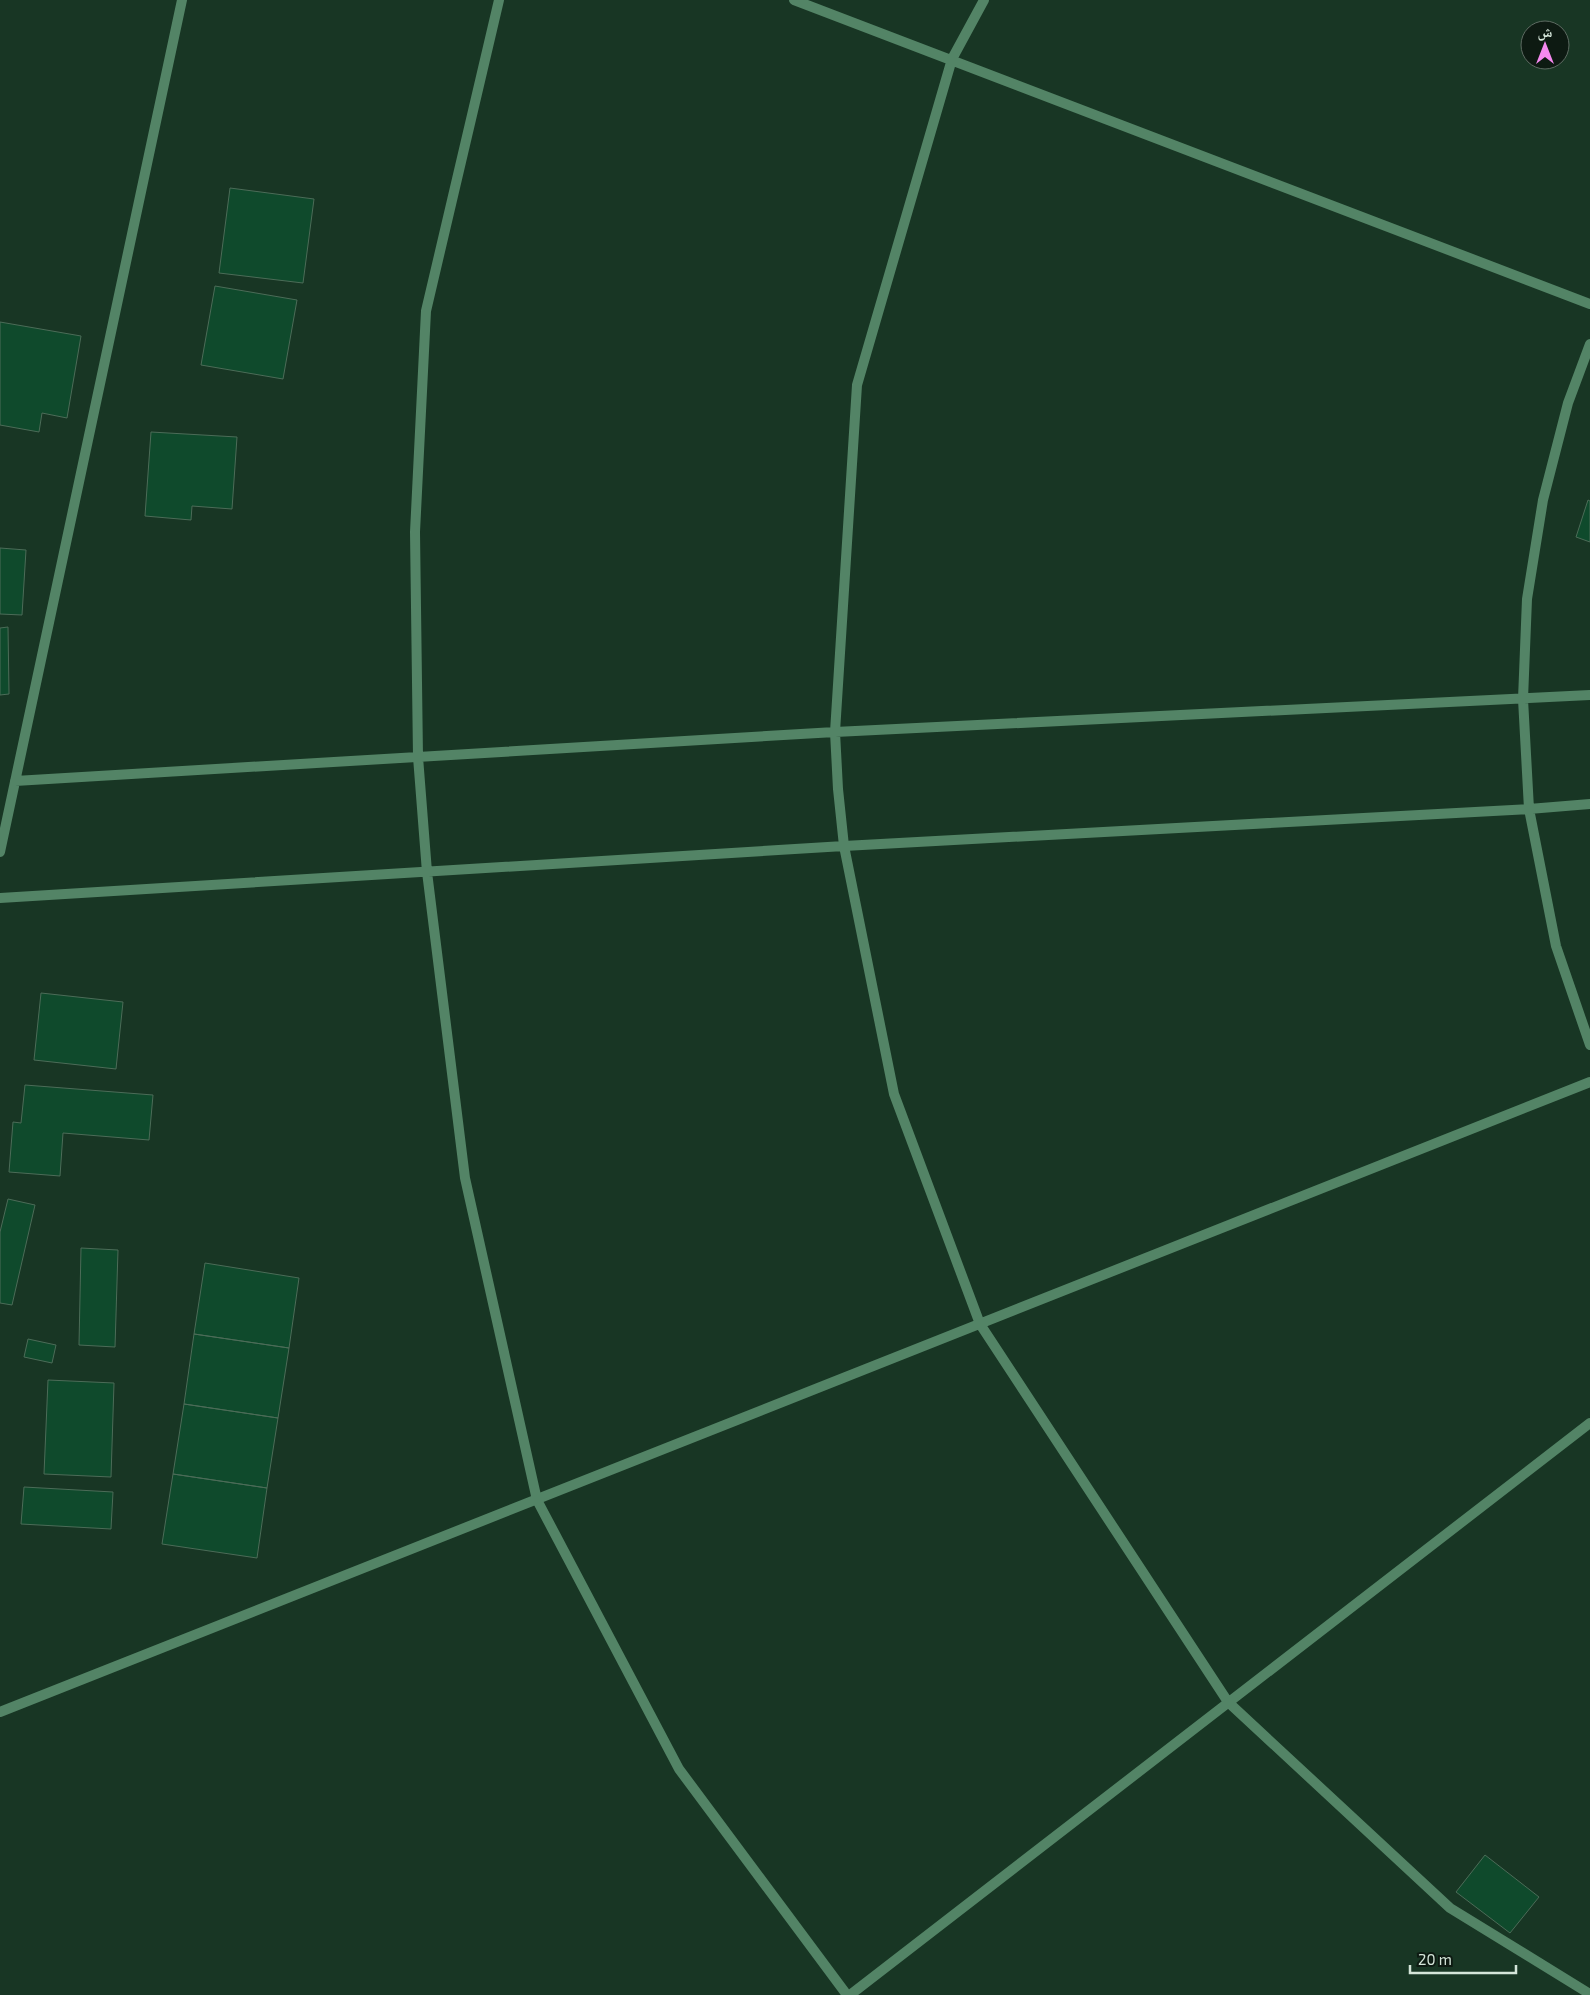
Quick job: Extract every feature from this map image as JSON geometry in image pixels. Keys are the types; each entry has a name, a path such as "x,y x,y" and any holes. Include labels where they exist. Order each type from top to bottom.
{"street":[{"path":"0,852 182,0"},
{"path":"499,0 426,311 415,532 418,757 427,872 465,1178 536,1500 678,1769 848,1995 1590,1423"},
{"path":"794,0 1590,304"},
{"path":"984,0 952,59 857,385 835,732 844,846 894,1094 980,1324 1228,1702 1450,1908 1590,1994"},
{"path":"1590,344 1568,403 1542,500 1527,599 1523,699 1529,809 1556,946 1590,1045"},
{"path":"15,782 835,732 1590,695"},
{"path":"0,898 844,846 1529,809 1590,804"},
{"path":"0,1712 1590,1082"}],"building":[{"path":"230,188 314,199 303,283 219,273"},
{"path":"215,286 297,300 283,379 201,365"},
{"path":"0,322 81,336 67,418 42,413 39,432 0,425"},
{"path":"151,432 237,437 232,509 192,506 191,520 145,516"},
{"path":"1588,500 1590,501 1590,542 1576,537"},
{"path":"0,548 26,550 22,615 0,614"},
{"path":"8,627 9,694 0,695 0,628"},
{"path":"41,993 123,1002 116,1069 34,1060"},
{"path":"25,1085 153,1095 149,1140 63,1133 60,1176 9,1172 13,1122 21,1123"},
{"path":"8,1199 35,1205 12,1305 0,1303 0,1232"},
{"path":"81,1248 118,1250 115,1347 79,1345"},
{"path":"205,1263 299,1278 289,1348 194,1334"},
{"path":"194,1334 289,1348 278,1418 184,1404"},
{"path":"28,1339 56,1345 52,1363 24,1357"},
{"path":"48,1380 114,1383 111,1477 44,1474"},
{"path":"184,1404 278,1418 267,1488 173,1474"},
{"path":"173,1474 267,1488 257,1558 162,1544"},
{"path":"24,1487 113,1492 111,1529 21,1524"},
{"path":"1485,1855 1539,1897 1510,1933 1456,1892"}]}
